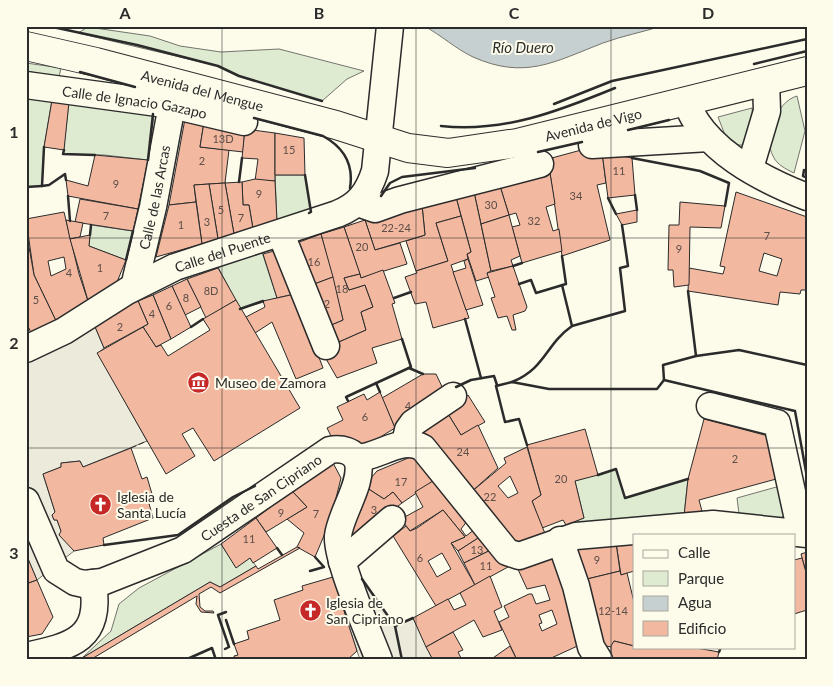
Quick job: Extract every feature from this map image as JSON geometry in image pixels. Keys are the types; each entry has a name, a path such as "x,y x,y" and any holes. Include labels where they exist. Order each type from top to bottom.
{"street":[{"path":"390,26 380,129 372,179 368,189 358,203 369,208 382,207 400,200 540,164"},
{"name":"Avenida del Mengue","path":"26,46 103,64 336,125 380,129"},
{"name":"Avenida de Vigo","path":"380,129 408,148 436,153 479,150 517,143 807,71"},
{"path":"750,168 767,111 766,81"},
{"name":"Calle de Ignacio Gazapo","path":"26,85 172,105 244,122"},
{"path":"686,101 694,119 709,138 750,168 780,186 807,198"},
{"name":"Calle de las Arcas","path":"134,287 155,198 172,105"},
{"path":"592,145 709,138"},
{"name":"Calle del Puente","path":"26,349 64,331 134,287 189,261 281,234 344,212 358,203"},
{"path":"281,234 326,346"},
{"path":"405,443 413,423 453,396"},
{"path":"379,660 338,549 338,535 357,476 356,458 373,456 405,443 418,445 426,450 508,552 519,556 560,540 581,535 713,524 804,533 777,422 710,406"},
{"name":"Cuesta de San Cipriano","path":"93,583 111,579 183,550 330,450 348,451 356,458"},
{"path":"26,501 56,570 75,582 93,583 94,613 91,625 84,636 58,649 26,656"},
{"path":"342,562 392,520"},
{"path":"560,540 576,586 589,657"}],"green space":[{"path":"88,27 150,36 180,46 221,52 279,49 364,71 347,79 322,101 239,76 218,66 78,33"},
{"path":"26,63 61,68 59,77 26,71"},
{"path":"797,96 805,131 794,173 777,162 770,148 770,140 773,122 778,113 783,105"},
{"path":"26,97 52,100 44,147 42,186 26,187"},
{"path":"69,102 154,114 148,160 104,155 63,154"},
{"path":"752,108 749,133 742,145 736,145 725,135 718,117"},
{"path":"275,175 305,175 311,212 277,222"},
{"path":"91,225 133,231 126,260 89,246"},
{"path":"262,252 277,298 240,309 217,265"},
{"path":"616,469 625,498 688,479 684,516 566,525 584,518 575,481"},
{"path":"780,486 786,516 775,519 739,514 737,498"},
{"path":"221,544 236,567 250,558 256,566 220,587 210,582 82,658 111,631 119,604 139,588"}],"shaded area":[{"path":"93,322 104,348 98,353 147,441 83,467 80,461 61,463 61,467 43,474 55,512 52,515 54,520 57,520 61,531 74,551 37,580 26,554 26,341"},
{"path":"355,569 395,626 413,618 433,660 360,660 333,577"}],"water":[{"name":"Río Duero","path":"424,26 662,26 610,41 554,62 524,68 492,64 473,57"}],"building":[{"path":"52,100 69,102 64,150 44,147"},
{"path":"185,119 204,122 200,147 229,150 225,183 194,185 196,202 169,205"},
{"path":"204,122 245,129 243,152 200,147"},
{"path":"245,129 275,133 275,181 255,181 258,159 242,158"},
{"path":"275,133 304,138 305,175 275,175"},
{"path":"585,149 602,152 606,183 597,185 610,240 562,256 548,159"},
{"path":"602,152 632,158 635,195 608,198"},
{"path":"95,155 148,160 138,209 68,196 66,180 88,186"},
{"path":"550,173 555,204 546,207 553,231 559,229 562,251 522,263 512,227 520,225 516,213 509,215 500,186"},
{"path":"255,179 275,181 277,222 253,229 249,205 243,205 242,182"},
{"path":"242,182 243,205 249,205 253,229 234,234 225,183"},
{"path":"225,183 234,234 218,239 209,184"},
{"path":"209,184 218,239 202,244 194,185"},
{"path":"500,186 509,215 481,224 474,192"},
{"path":"474,192 491,271 487,273 489,277 476,281 467,254 471,252 456,197"},
{"path":"736,192 807,217 807,290 801,290 800,294 780,292 778,305 688,291 689,268 723,274 725,267 720,266","holes":["764,253 782,259 777,276 759,271"]},
{"path":"456,197 461,216 436,223 448,261 416,271 406,241 425,235 422,205"},
{"path":"80,199 138,209 133,231 75,222"},
{"path":"196,202 202,244 156,257 169,205"},
{"path":"680,202 725,206 721,228 690,227 689,285 674,287 673,270 668,270 669,225 679,225"},
{"path":"422,205 425,235 375,250 365,220"},
{"path":"637,210 637,222 622,225 616,214"},
{"path":"64,212 79,274 89,304 58,325 34,275 26,219","holes":["64,257 66,269 51,276 48,261"]},
{"path":"509,215 520,256 511,260 513,266 491,271 481,224"},
{"path":"461,216 471,252 467,254 468,259 451,265 469,318 433,328 426,302 415,304 405,277 417,273 416,271 448,261 436,223"},
{"path":"66,220 83,223 80,237 70,239"},
{"path":"365,220 375,250 400,243 407,264 361,278 344,227"},
{"path":"344,227 360,274 344,278 349,290 365,285 373,307 361,312 366,330 332,345 324,328 343,320 321,234"},
{"path":"26,230 34,275 58,325 33,337 26,322"},
{"path":"321,234 333,277 309,286 294,244"},
{"path":"90,235 89,246 126,260 115,287 89,304 70,239"},
{"path":"281,249 295,294 277,298 263,254"},
{"path":"468,259 483,305 466,310 453,272 466,268 464,261"},
{"path":"513,266 527,307 525,311 513,315 516,330 512,330 507,316 498,318 491,298 495,297 487,273"},
{"path":"218,268 236,300 206,318 187,279"},
{"path":"383,270 395,303 392,304 402,339 372,348 377,363 337,378 321,350 366,330 361,312 373,307 365,285 349,290 344,278 360,274 361,278"},
{"path":"333,277 343,320 324,328 309,286"},
{"path":"187,279 201,307 185,315 172,286"},
{"path":"172,286 191,327 171,339 153,295"},
{"path":"295,294 323,368 296,379 272,322 255,333 246,317 265,307 263,301"},
{"path":"153,295 171,339 156,347 143,327 148,324 138,301"},
{"name":"Museo de Zamora","path":"236,300 300,408 214,461 193,428 182,434 195,456 166,474 97,353 143,327 156,347 161,345 168,356 210,330 203,319"},
{"path":"138,301 148,324 104,348 93,322"},
{"path":"423,374 436,374 446,395 395,428 382,398"},
{"path":"380,392 395,428 369,444 335,444 327,428 343,420 337,407 364,394 367,400"},
{"path":"468,395 485,422 461,435 445,409"},
{"path":"445,409 461,435 478,425 498,468 470,493 418,430"},
{"path":"704,419 772,437 780,478 699,500 702,511 684,516 688,479"},
{"path":"585,429 598,475 575,481 584,518 566,525 563,520 542,528 532,501 541,495 527,445"},
{"path":"527,447 541,495 532,501 546,536 516,548 470,493 506,463 504,458","holes":["510,476 518,493 508,498 498,486"]},
{"name":"Iglesia de Santa Lucía","path":"131,448 142,479 147,477 152,494 147,496 153,518 103,538 104,545 74,551 59,535 61,531 57,520 54,520 52,515 55,512 43,474 61,467 61,463 80,461 83,467"},
{"path":"413,456 441,476 402,503 393,492 384,499 364,486 377,471"},
{"path":"332,461 341,478 336,498 339,500 315,557 297,547 304,533 287,519 307,507 292,491"},
{"path":"441,476 486,533 458,551 451,543 465,537 443,510 410,531 401,519 423,507 415,492","holes":["468,520 475,529 466,536 461,529"]},
{"path":"364,486 384,499 393,492 402,503 355,539 347,529"},
{"path":"292,491 307,507 266,532 256,518"},
{"path":"443,510 465,537 451,543 475,585 436,606 393,536 406,526 410,531","holes":["442,553 451,569 437,577 428,561"]},
{"path":"256,518 277,548 253,563 250,558 236,568 221,544"},
{"path":"486,533 497,547 464,563 458,551"},
{"path":"633,542 633,571 621,575 616,543"},
{"path":"616,543 620,571 583,580 572,546"},
{"path":"297,547 300,548 220,593 211,587 199,594 200,607 205,611 213,611 214,613 201,612 196,604 197,596 90,660 83,660 82,658 210,582 220,587 256,566 258,569"},
{"path":"497,547 508,567 475,585 464,563"},
{"path":"557,551 584,643 547,660 517,660 499,622 509,617 504,606 529,594 532,594 536,604 550,600 545,585 527,589 516,565","holes":["552,610 557,624 542,631 539,624 542,623 539,615"]},
{"path":"807,552 807,576 801,554"},
{"path":"26,554 37,580 26,584"},
{"path":"802,558 807,576 807,610 796,613 796,560"},
{"path":"620,571 621,575 627,573 633,598 633,646 614,641 612,647 598,645 583,580"},
{"path":"490,576 502,607 494,611 502,630 483,637 474,620 426,647 413,618 448,599 454,610 466,605 460,593"},
{"name":"Iglesia de San Cipriano","path":"333,577 357,651 347,660 235,660 234,656 238,655 234,644 249,639 247,631 280,620 274,600 303,590 302,586"},
{"path":"37,580 53,617 42,634 26,637 26,584"},
{"path":"453,632 463,650 458,652 462,660 433,660 426,647"},
{"path":"614,641 633,646 633,648 697,648 719,652 717,660 611,660 611,646"},
{"path":"510,646 517,660 490,660"}],"fence":[{"path":"131,448 147,441"}],"wall":[{"path":"48,26 137,45 218,66 239,76 322,101"},
{"path":"554,104 612,81 807,39"},
{"path":"754,64 807,51"},
{"path":"80,72 135,87"},
{"path":"441,126 464,127 509,123 552,112 615,88"},
{"path":"148,160 153,114"},
{"path":"254,118 323,136 330,140 346,157 350,171 350,188"},
{"path":"628,130 669,120"},
{"path":"538,152 582,142"},
{"path":"44,147 42,186 49,185 65,174 66,180"},
{"path":"64,150 63,154 95,155"},
{"path":"239,182 242,158"},
{"path":"632,158 700,171 729,183 725,206"},
{"path":"381,196 390,183 402,177 475,168"},
{"path":"804,170 803,176 807,178"},
{"path":"305,175 311,212 309,213"},
{"path":"26,187 42,186"},
{"path":"635,195 637,210"},
{"path":"68,196 70,221"},
{"path":"608,198 616,214"},
{"path":"90,235 91,225"},
{"path":"572,326 625,311 620,268 628,266 622,225"},
{"path":"126,260 133,231"},
{"path":"519,284 531,280 536,293 566,284 562,256"},
{"path":"513,266 522,263"},
{"path":"512,382 532,370 563,333 572,326 562,285"},
{"path":"688,291 696,356"},
{"path":"394,298 411,292"},
{"path":"240,309 263,301"},
{"path":"191,327 203,319"},
{"path":"465,319 481,378"},
{"path":"348,401 346,397 411,367 402,339"},
{"path":"807,365 739,350 696,356 663,365 664,380 795,411 807,477"},
{"path":"409,368 423,374"},
{"path":"456,387 471,380 494,376 497,385"},
{"path":"527,445 519,419 505,422 496,386 512,382 549,389 657,389 664,380"},
{"path":"376,383 380,392"},
{"path":"598,475 616,469 625,498 688,479"},
{"path":"104,545 178,535 233,497 255,486"},
{"path":"277,548 282,555"},
{"path":"310,571 324,567 315,557"},
{"path":"362,579 395,626 413,618"},
{"path":"225,649 229,647 218,615 226,612"},
{"path":"226,620 234,644"},
{"path":"395,626 402,660"},
{"path":"185,660 212,648 215,657"},
{"path":"719,652 721,648"}],"place":[{"name":"Museo de Zamora","path":"199,382"},
{"name":"Iglesia de Santa Lucía","path":"101,504"},
{"name":"Iglesia de San Cipriano","path":"310,610"}]}
